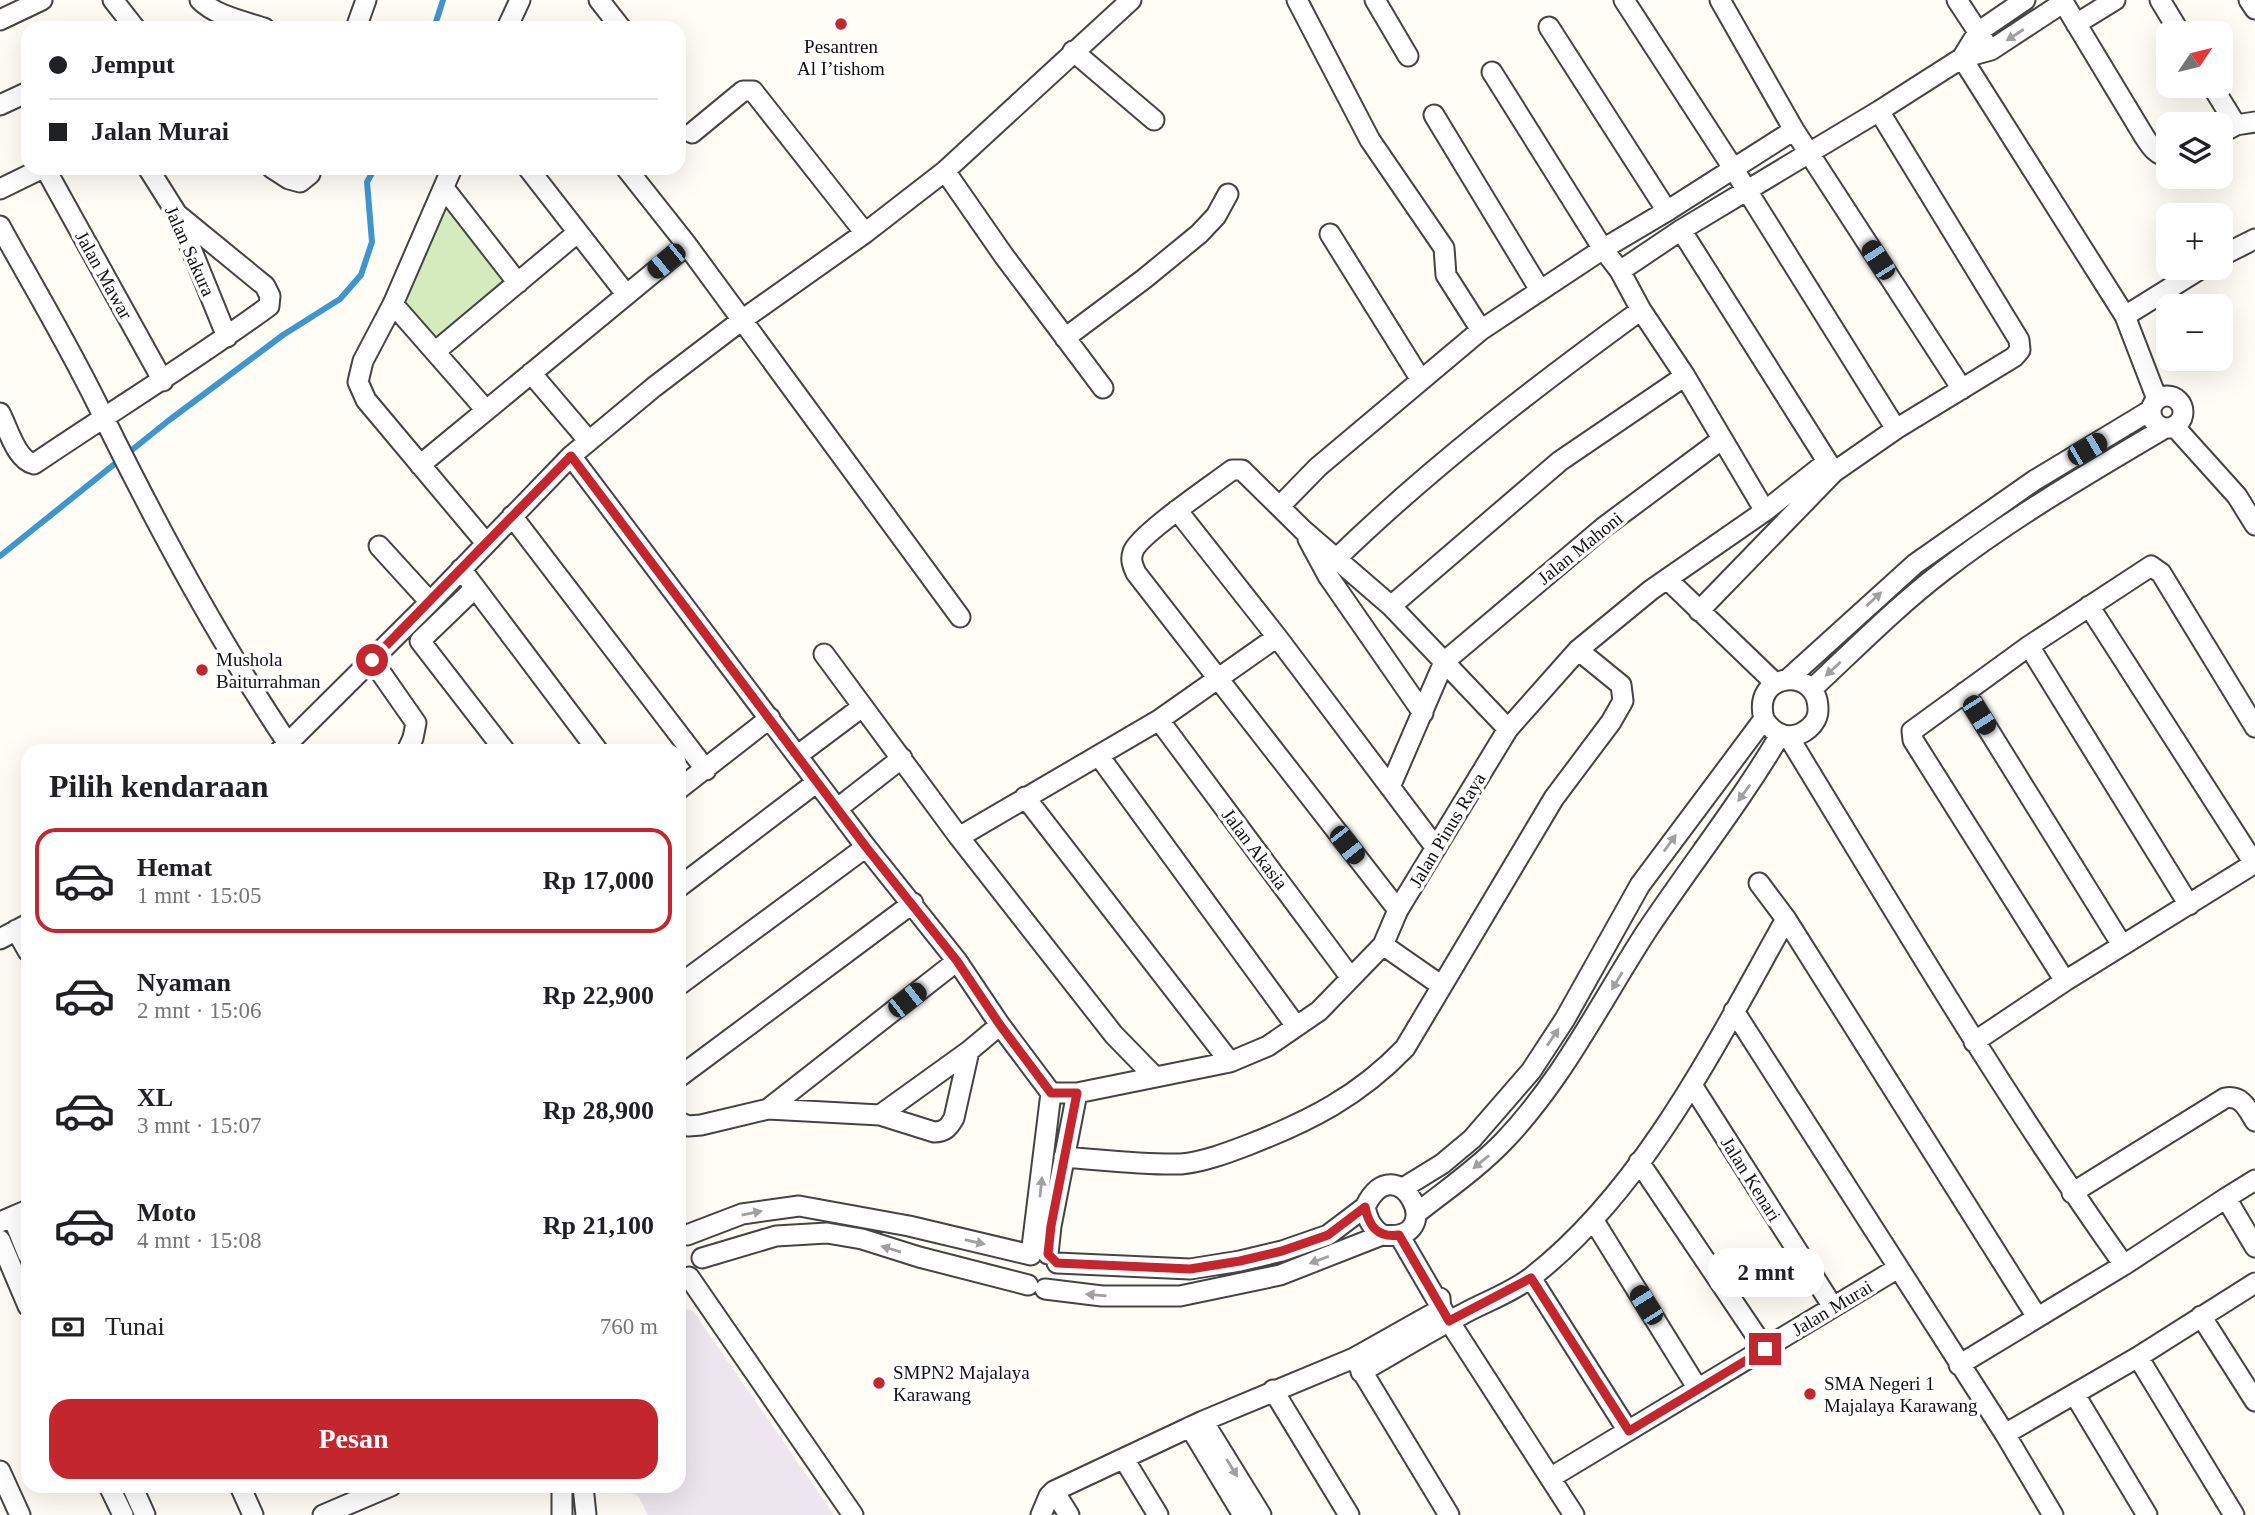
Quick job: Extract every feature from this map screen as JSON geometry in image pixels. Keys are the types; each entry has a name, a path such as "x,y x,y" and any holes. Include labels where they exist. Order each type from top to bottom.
{"street":[{"path":"5,11 42,0"},
{"path":"113,0 130,21"},
{"path":"200,0 207,7 244,21"},
{"path":"358,21 366,0"},
{"path":"512,21 520,0"},
{"path":"599,0 616,21"},
{"path":"291,744 588,440 742,320 865,233 945,171 1130,0"},
{"path":"1297,0 1370,140 1444,248 1446,275 1481,330"},
{"path":"1375,0 1408,56"},
{"path":"1624,0 1896,429"},
{"path":"1720,0 1808,153 1962,389"},
{"path":"1957,0 1991,50"},
{"path":"1962,58 1978,32 2025,0"},
{"path":"2076,24 2115,0"},
{"path":"2160,0 2173,21"},
{"path":"2249,0 2255,9"},
{"path":"1620,271 1681,230 1962,58 1991,50 2063,1 2156,152"},
{"path":"1549,27 1667,211"},
{"path":"1073,51 1154,120"},
{"path":"1962,58 2125,316 2154,405 2154,422 2169,427 2237,496 2255,526"},
{"path":"1492,72 1603,249 1620,271 1765,511"},
{"path":"692,133 743,91 753,91 865,233"},
{"path":"0,105 21,95"},
{"path":"2219,98 2237,127"},
{"path":"1699,611 1831,467 2018,354 2021,345 1879,111"},
{"path":"1434,115 1540,290"},
{"path":"1280,506 1318,467 1481,330 1603,249 1794,130"},
{"path":"945,171 1103,388"},
{"path":"0,189 29,175"},
{"name":"Jalan Mawar","path":"48,175 163,381"},
{"name":"Jalan Sakura","path":"152,175 177,214 227,337"},
{"path":"284,175 300,182 307,175"},
{"path":"449,175 393,304 363,361 358,382 366,400 486,543"},
{"path":"533,175 626,294"},
{"path":"632,175 687,245 960,617"},
{"path":"444,188 518,283"},
{"path":"1065,338 1199,234 1216,216 1228,194"},
{"path":"0,413 21,456 27,463 34,464 104,416 163,381 269,306 271,300 268,290 177,214"},
{"path":"0,226 104,416 200,600 285,744"},
{"path":"1681,230 1831,467"},
{"path":"436,351 576,233"},
{"path":"1329,234 1421,380"},
{"path":"2233,250 2255,239"},
{"path":"420,465 687,245"},
{"path":"2125,316 2183,280"},
{"path":"393,304 485,409"},
{"path":"1337,558 1376,521 1499,418 1556,372 1642,310"},
{"path":"531,373 588,440"},
{"path":"1391,606 1560,461 1685,376"},
{"path":"1812,689 1943,570 2045,499 2181,419 2183,413 2179,403 2166,396 2102,441 2035,480 1980,517 1915,564 1766,692 1762,703 1764,719 1768,726 1784,736 1974,1042 2123,1265"},
{"name":"Jalan Mahoni","path":"1444,662 1604,527 1721,440"},
{"path":"2102,441 2113,458"},
{"path":"571,456 866,847 957,961 1051,1093 1045,1257 1058,1276 1051,1286 1037,1287 1022,1275 1023,1264 1045,1257"},
{"name":"Jalan Pinus Raya","path":"1051,1093 1077,1093 1230,1062 1268,1046 1319,1011 1383,945 1398,910 1508,729 1578,650 1667,579 1831,467"},
{"path":"1398,910 1136,573 1131,561 1133,549 1177,510 1232,471 1242,470 1303,530 1391,606 1508,729"},
{"path":"2035,480 2045,499"},
{"path":"2237,496 2255,487"},
{"path":"1177,510 1277,637 1436,848"},
{"path":"512,516 706,770"},
{"path":"1980,517 1992,535"},
{"path":"1303,530 1328,576 1423,713"},
{"path":"379,546 430,602"},
{"path":"1932,552 1943,570"},
{"path":"2065,981 1913,740 1912,731 2029,646 2151,566 2157,569 2255,727"},
{"path":"461,569 593,744"},
{"path":"702,1258 776,1236 827,1233 862,1239 919,1257 1037,1287 1102,1296 1180,1296 1280,1275 1402,1228 1505,1140 1577,1047 1646,933 1784,736 1801,734 1812,726 1818,714 1818,701 1812,689 1801,681 1782,681 1699,611 1667,579"},
{"path":"475,588 420,641 500,744"},
{"path":"1974,1042 2065,981 2255,863 2089,606"},
{"path":"1853,619 1869,635"},
{"path":"959,837 1159,720 1277,637"},
{"path":"2029,646 2189,905"},
{"path":"1064,1157 1184,1164 1226,1153 1330,1109 1381,1073 1405,1048 1554,798 1605,731 1623,701 1621,685 1578,650"},
{"path":"824,654 959,837 1114,1035 1155,1077"},
{"path":"372,660 416,723 411,744"},
{"path":"1390,787 1444,662"},
{"path":"1965,692 2122,945"},
{"path":"798,755 862,707"},
{"path":"686,784 770,718"},
{"path":"1403,1188 1442,1164 1472,1139 1531,1071 1565,1019 1640,885 1764,719"},
{"name":"Jalan Akasia","path":"1159,720 1351,978"},
{"path":"1099,756 1296,1026"},
{"path":"838,808 902,758"},
{"path":"686,882 817,782"},
{"path":"1025,797 1230,1062"},
{"path":"686,980 866,847"},
{"path":"1759,883 1786,919 2037,1317"},
{"path":"686,1072 913,903"},
{"path":"1041,1515 1054,1491 1273,1390 1358,1365 1445,1315 1531,1278 1594,1221 1639,1162 1692,1085 1786,919"},
{"path":"1383,945 1443,986"},
{"path":"768,1109 957,961"},
{"path":"1734,1012 2006,1434 2053,1515"},
{"path":"880,1115 969,1051 1000,1025"},
{"path":"686,1125 701,1125 768,1109 880,1115 934,1132 946,1130 954,1118 969,1051"},
{"path":"1531,1071 1549,1084"},
{"name":"Jalan Kenari","path":"1692,1085 1833,1307"},
{"path":"1045,1257 1077,1093"},
{"path":"2072,1192 2225,1098 2234,1097 2242,1101 2255,1121"},
{"path":"1639,1162 1765,1349"},
{"path":"1959,1364 2123,1265 2255,1180"},
{"path":"686,1233 742,1214 799,1206 909,1226 1045,1257 1190,1269 1282,1251 1328,1235 1365,1207 1376,1191 1384,1186 1403,1188 1415,1203 1402,1228"},
{"path":"2226,1198 2255,1247"},
{"path":"1365,1207 1373,1228 1402,1228"},
{"path":"1594,1221 1698,1389"},
{"path":"1402,1228 1437,1282 1445,1315 1574,1515"},
{"path":"686,1236 699,1244 702,1258 700,1266 686,1276"},
{"path":"0,1240 21,1290"},
{"name":"Jalan Murai","path":"1550,1478 1898,1268"},
{"path":"1531,1278 1629,1431"},
{"path":"686,1281 853,1515"},
{"path":"2006,1434 2138,1357 2255,1283"},
{"path":"2201,1316 2255,1401"},
{"path":"2138,1357 2234,1515"},
{"path":"1358,1365 1450,1515"},
{"path":"1273,1390 1349,1515"},
{"path":"2075,1395 2147,1515"},
{"path":"1196,1424 1243,1515"},
{"path":"1196,1424 1261,1515"},
{"path":"1124,1459 1158,1515"},
{"path":"0,1471 20,1515"},
{"path":"1054,1491 1069,1515"},
{"path":"112,1493 123,1515"},
{"path":"135,1493 145,1515"},
{"path":"243,1493 253,1515"},
{"path":"323,1515 354,1493"},
{"path":"562,1493 562,1515"},
{"path":"584,1493 586,1515"}],"shaded area":[{"path":"686,1308 693,1311 834,1515 648,1515 638,1496 632,1493 686,1493"}],"green space":[{"path":"445,199 508,277 438,339 401,295"}],"waterway":[{"path":"436,21 443,0"},
{"path":"0,556 168,421 283,335 340,299 361,275 372,242 367,182 371,175"}],"place":[{"name":"Pesantren Al I’tishom","path":"841,24"},
{"name":"Mushola Baiturrahman","path":"202,670"},
{"name":"SMPN2 Majalaya Karawang","path":"879,1383"},
{"name":"SMA Negeri 1 Majalaya Karawang","path":"1810,1394"}],"route":[{"path":"372,660 571,456 866,847 957,961 1051,1093 1077,1093 1051,1226 1048,1254 1057,1263 1190,1269 1240,1261 1282,1251 1328,1235 1365,1207 1373,1228 1382,1235 1399,1235 1449,1321 1531,1278 1629,1431 1765,1349"}]}
